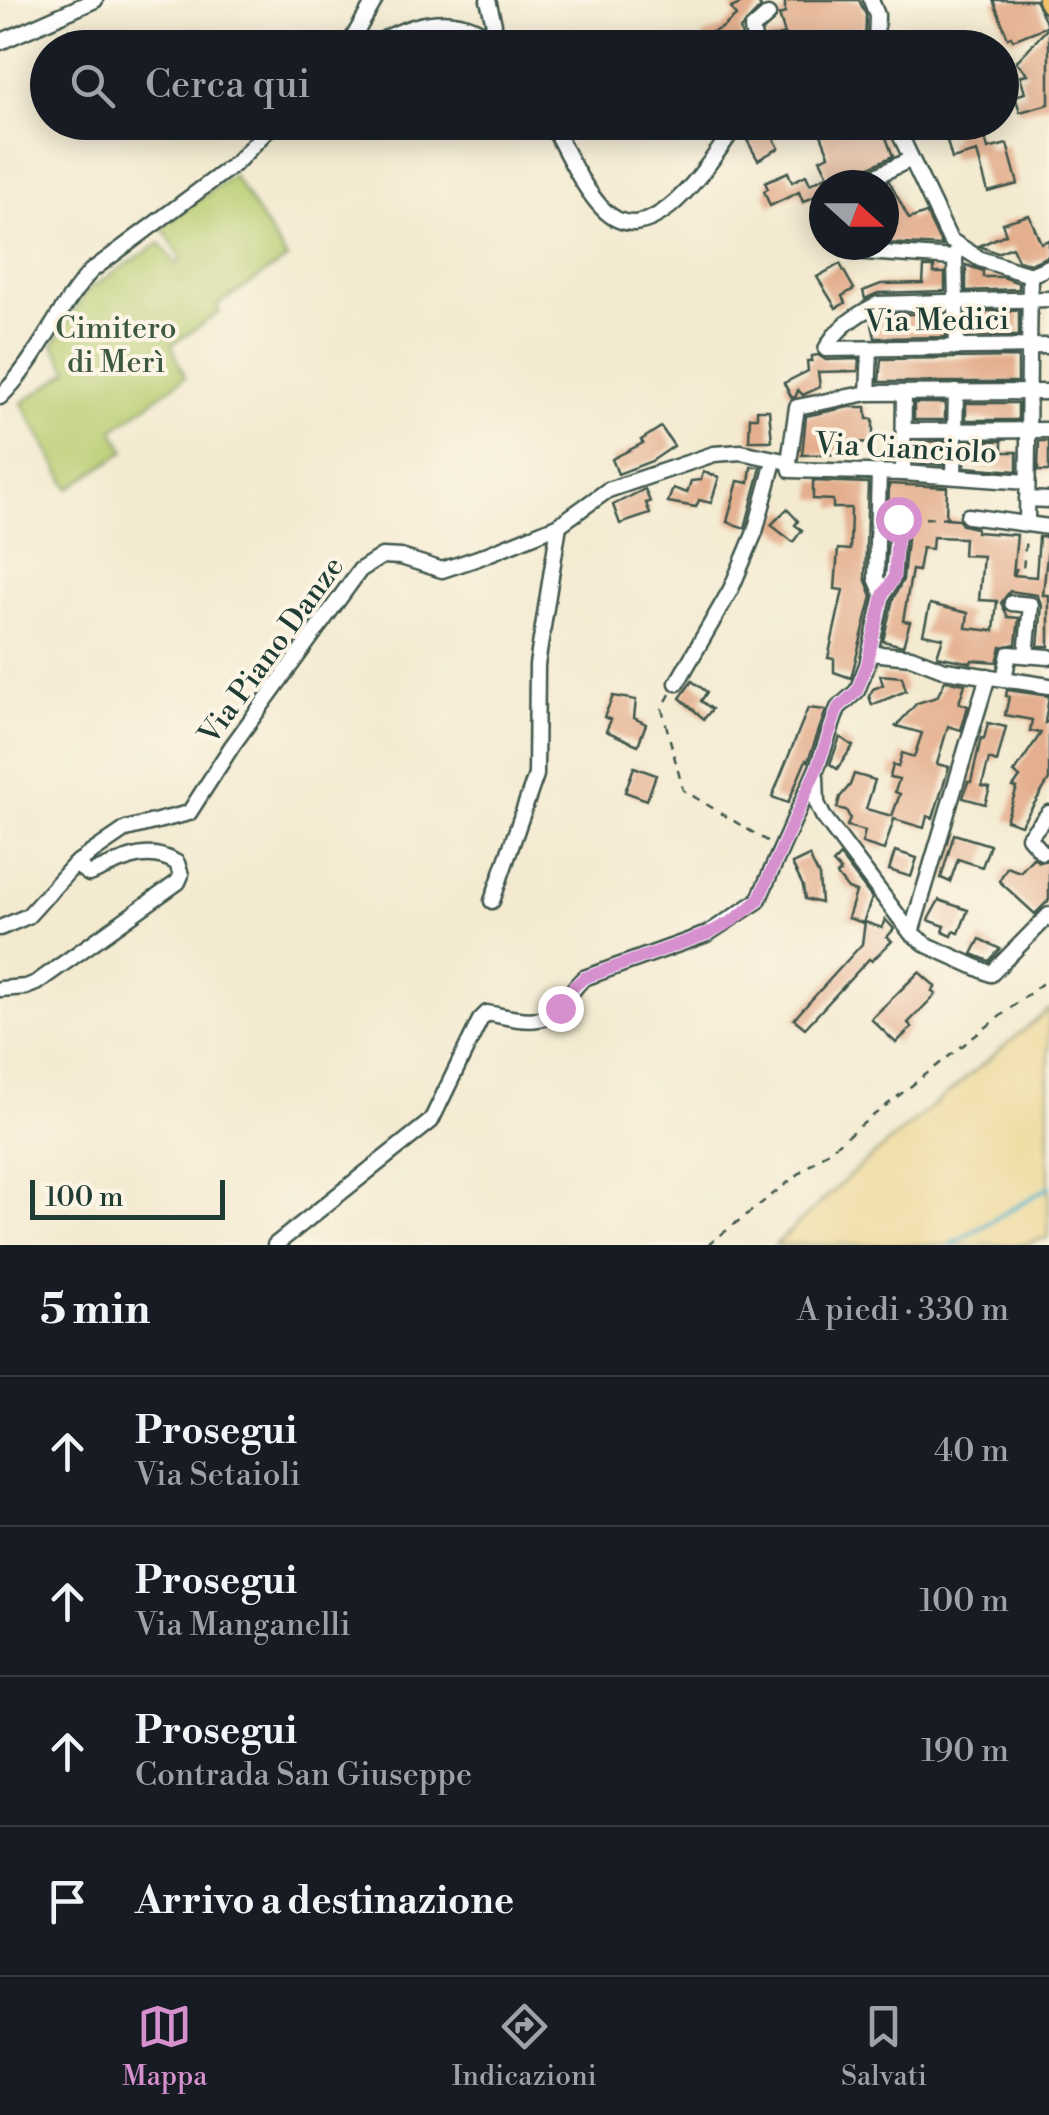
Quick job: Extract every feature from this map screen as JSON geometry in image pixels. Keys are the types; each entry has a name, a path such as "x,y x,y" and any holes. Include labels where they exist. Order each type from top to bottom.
{"street":[{"path":"0,42 94,0"},
{"path":"358,30 375,0"},
{"path":"488,0 494,24 490,30"},
{"path":"870,0 877,15 877,30"},
{"path":"752,30 768,15"},
{"path":"401,30 431,20 453,21 477,30"},
{"path":"0,397 33,357 72,293 91,271 236,163 258,140"},
{"path":"561,140 599,205 612,217 636,224 667,212 725,140"},
{"path":"902,140 956,253 957,348"},
{"path":"889,170 910,160"},
{"path":"899,252 956,253 1030,275 1049,267"},
{"path":"1026,524 1030,275"},
{"path":"956,302 1049,299"},
{"name":"Via Medici","path":"956,302 878,304 860,313 832,337 826,350 1049,346"},
{"path":"868,393 870,349"},
{"path":"954,476 956,392"},
{"path":"677,683 731,590 782,461 797,407 868,393 1049,392"},
{"path":"903,473 904,393"},
{"path":"904,431 1049,430"},
{"name":"Via Piano Danze","path":"0,928 28,916 75,864 126,830 189,814 232,746 360,570 382,556 442,570 558,525 608,490 714,454 741,452 782,461"},
{"name":"Via Cianciolo","path":"782,461 791,470 1027,482"},
{"path":"878,472 876,578 883,595"},
{"path":"1027,499 1049,500"},
{"path":"968,516 1049,527"},
{"path":"276,1245 432,1121 480,1020 487,1013 520,1020 549,1016 584,978 690,941 732,921 758,901 817,768 838,708 857,691 883,595 894,578 898,519"},
{"path":"492,902 536,775 537,665 558,525"},
{"path":"1012,603 1031,606 1026,655"},
{"path":"870,653 911,657 945,670 1049,686"},
{"path":"910,933 996,677 1009,654 1049,657"},
{"path":"817,768 817,803 823,816 910,933 927,945 991,974 1049,915"},
{"path":"1042,852 1029,838 1049,813"},
{"path":"0,990 36,982 178,882 181,875 177,863 157,853 142,853 90,874 75,864"}],"path":[{"path":"898,519 968,516"},
{"path":"1014,576 1016,569 1024,570 1026,524"},
{"path":"677,683 662,709 683,790 780,849"},
{"path":"708,1245 1049,978"}],"green space":[{"name":"Cimitero di Merì","path":"233,175 287,259 216,306 220,312 172,345 185,377 113,430 125,451 69,489 22,403 69,371 53,345 87,290 160,243 176,264 182,260 162,227"}],"sand":[{"path":"1049,1009 1049,1237 1022,1245 775,1245 857,1169"}],"building":[{"path":"749,0 756,0 761,7 740,30 717,30 736,16 731,8"},
{"path":"859,0 866,15 866,30 784,30 779,15 785,13 785,2"},
{"path":"993,0 1035,0 1048,26 1019,38 1019,30 1005,30"},
{"path":"1049,27 1049,104 1020,112 1019,95 1025,93 1020,76 1028,74 1019,65 1019,59"},
{"path":"747,140 775,140 779,148 758,160"},
{"path":"823,140 887,140 893,156 864,170 826,170 820,159 829,155"},
{"path":"986,140 988,149 1007,144 1018,184 988,192 977,152 952,159 947,141"},
{"path":"788,172 792,182 806,175 809,199 803,202 799,192 770,206 765,182"},
{"path":"899,200 909,219 926,213 942,246 899,244"},
{"path":"1029,215 1041,243 1049,240 1049,256 1030,264 1018,260 1012,247 997,253 979,246 1006,234 1002,223"},
{"path":"840,264 854,289 842,296 845,303 836,308 817,277"},
{"path":"966,265 983,271 983,277 1003,277 1019,283 1019,289 966,291"},
{"path":"924,267 934,267 934,273 945,273 945,291 878,293 865,299 863,291 881,284 923,283"},
{"path":"1019,310 1019,336 967,336 967,312"},
{"path":"946,313 946,337 875,338 871,320 881,315"},
{"path":"818,355 826,360 859,359 858,371 818,372 820,387 803,395 798,390 792,398 784,383 808,371 807,361"},
{"path":"1018,357 1018,382 879,382 881,359"},
{"path":"914,403 945,403 945,420 914,420"},
{"path":"966,403 1018,403 1018,420 966,420"},
{"path":"866,407 867,419 873,419 873,442 846,443 846,454 802,455 806,416"},
{"path":"757,410 769,410 772,441 749,441 750,417 757,417"},
{"path":"661,427 674,446 652,461 618,474 612,459 643,443 641,440"},
{"path":"944,441 944,465 914,463 914,442"},
{"path":"965,441 1002,441 1002,452 1017,452 1017,471 965,467"},
{"path":"1039,441 1049,441 1049,471 1038,471"},
{"path":"751,467 761,467 745,528 727,522 738,481 749,483"},
{"path":"703,472 719,477 711,503 699,500 696,507 668,502 673,488 687,493 691,481 701,480"},
{"path":"813,481 868,483 865,578 872,596 851,678 834,672 834,659 828,658 843,590 835,589 838,549 850,550 851,508 833,508 833,500 813,499"},
{"path":"889,484 947,487 946,518 958,519 962,525 976,528 976,532 1017,535 1013,575 1036,577 1039,537 1049,537 1043,595 1049,595 1049,646 1038,646 1042,606 1037,595 1010,591 1001,603 1008,617 1019,618 1016,644 1001,647 997,662 971,663 937,656 943,638 923,634 930,604 968,613 966,628 994,631 997,601 979,600 983,556 963,555 964,538 933,537 932,549 922,548 918,571 912,570 903,621 910,622 903,646 883,641 893,599 903,580 909,520 900,509 888,515"},
{"path":"645,489 650,514 620,524 613,505"},
{"path":"787,509 802,530 793,542 771,525"},
{"path":"880,675 902,677 906,691 872,705 869,696 873,689 883,685"},
{"path":"692,681 707,692 701,701 712,709 704,719 680,698"},
{"path":"945,681 965,684 959,703 968,706 961,730 948,726 937,764 949,767 933,818 927,816 924,828 894,819 884,850 862,843 865,831 847,826 850,818 846,810 837,808 840,797 854,774 875,780 866,809 892,816 900,794 895,792 899,779 890,777 893,765 898,767 902,753 914,757 922,733 896,726 917,703 937,697"},
{"path":"1007,690 1049,696 1045,723 1049,721 1049,780 1021,825 1006,820 1017,788 1013,787 1020,777 1014,773 1041,733 1030,731 1032,720 1005,715"},
{"path":"613,696 636,700 634,718 646,724 638,745 606,731 611,720 604,717"},
{"path":"808,708 826,710 788,803 772,797"},
{"path":"988,723 1006,727 997,762 989,759 982,786 990,788 985,804 963,798"},
{"path":"840,737 853,746 837,769 830,764"},
{"path":"634,767 656,775 647,800 625,792"},
{"path":"954,834 990,845 982,867 958,859 950,882 941,878"},
{"path":"895,851 917,858 911,877 889,870"},
{"path":"809,856 819,876 821,903 805,899 792,864"},
{"path":"840,856 872,898 863,923 848,918 856,892 848,889 837,875 841,871 833,863"},
{"path":"1033,858 1039,862 1049,860 1049,900 1035,914 999,881 1007,867 1020,872"},
{"path":"939,900 968,910 959,933 954,931 952,936 943,932 945,926 928,920"},
{"path":"885,919 894,929 887,937 892,941 872,961 869,959 805,1028 794,1019 862,944 865,922 882,928"},
{"path":"980,939 1000,949 989,961 972,954"},
{"path":"919,972 936,987 932,991 936,994 908,1023 912,1027 896,1043 871,1019"}],"waterway":[{"path":"951,1245 1049,1187"}],"route":[{"path":"560,1008 572,988 584,978 707,934 758,901 817,768 838,708 857,691 867,664 883,595 894,578 898,519"}]}
